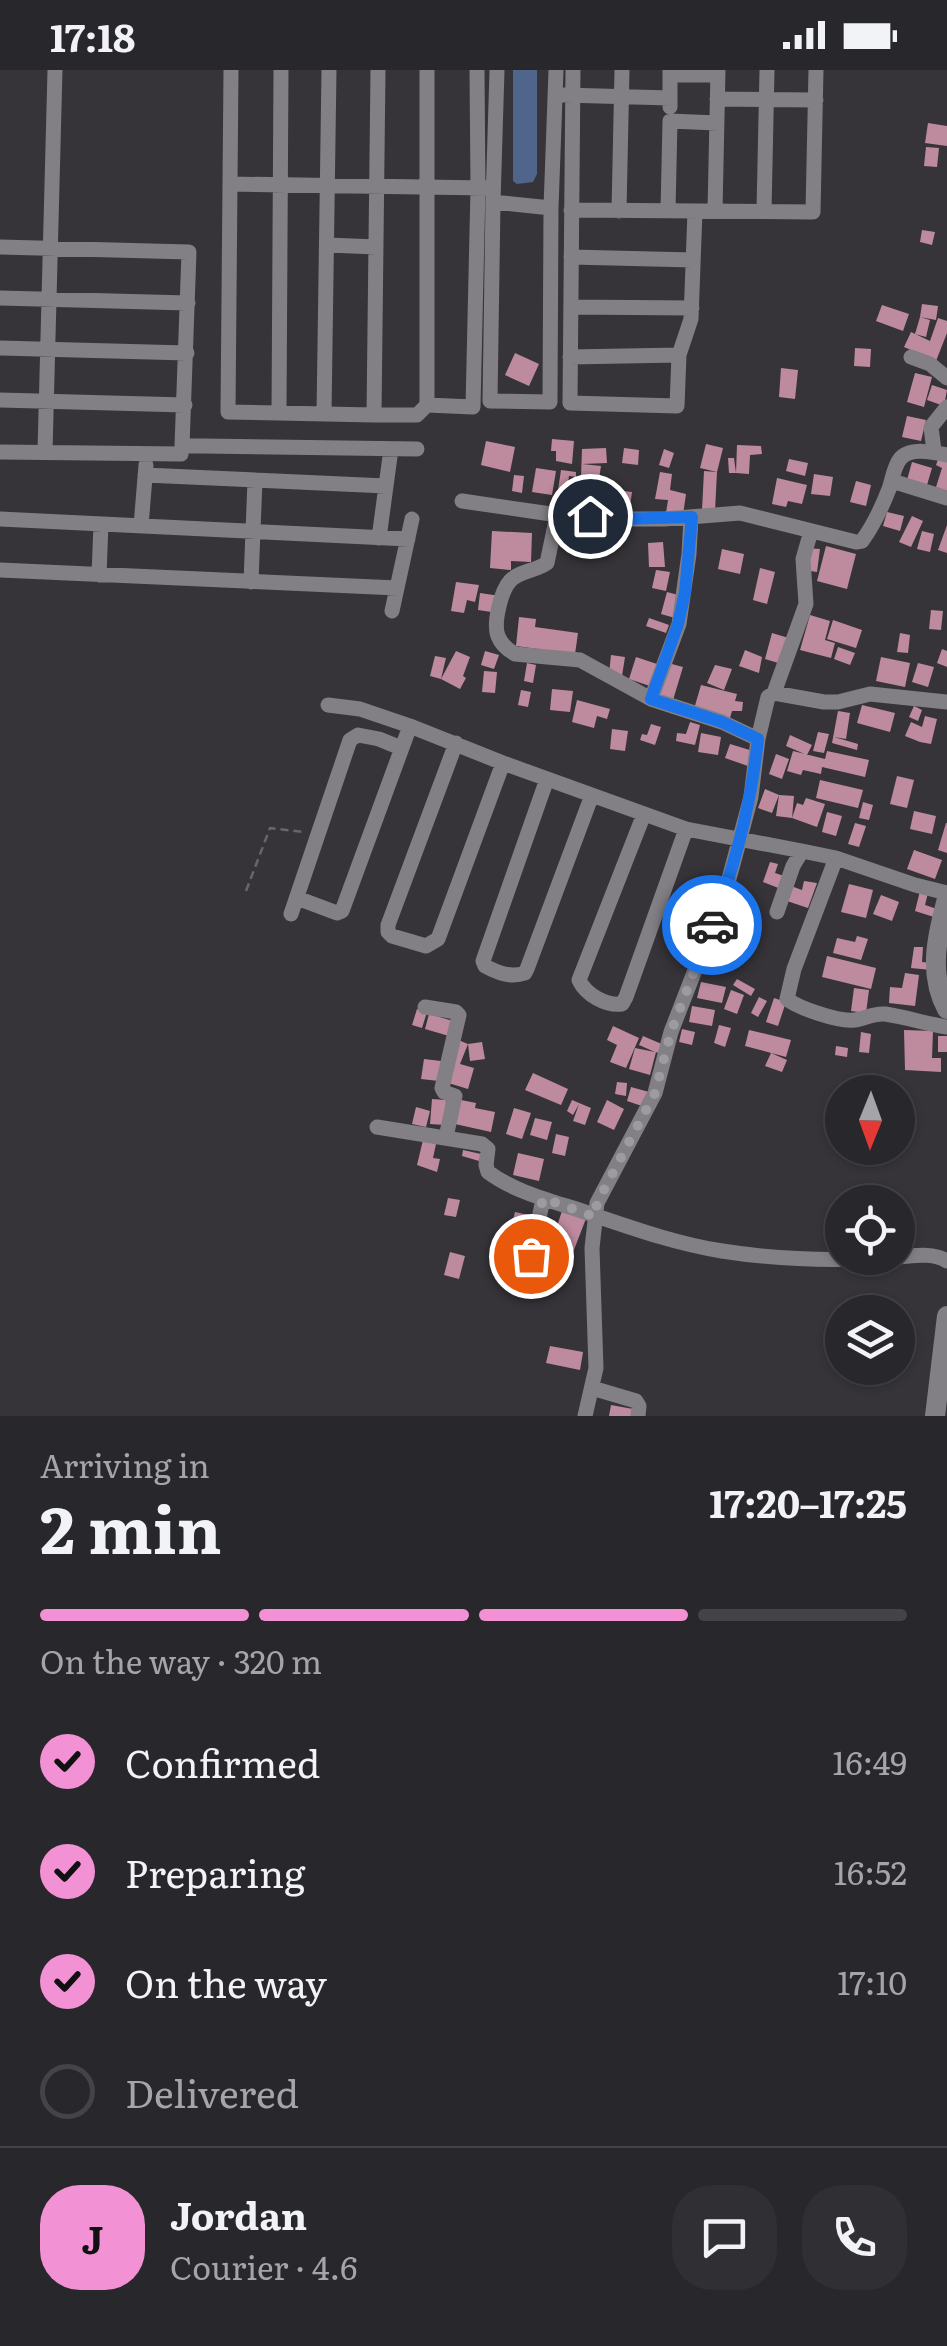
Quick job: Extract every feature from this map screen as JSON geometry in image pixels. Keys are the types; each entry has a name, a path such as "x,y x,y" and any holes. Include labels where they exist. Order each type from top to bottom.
{"main road":[{"path":"947,896 936,961 937,987 947,1009"},
{"path":"935,1416 947,1316"}],"street":[{"path":"45,452 55,70"},
{"path":"231,70 228,412 374,415 418,415 427,405 427,70"},
{"path":"279,413 281,70"},
{"path":"324,414 329,70"},
{"path":"374,415 378,70"},
{"path":"477,70 488,192 490,400 550,402 556,70"},
{"path":"427,405 474,407 497,70"},
{"path":"573,70 570,403 678,406 679,355 692,308 695,211"},
{"path":"619,210 622,70"},
{"path":"764,212 766,70"},
{"path":"571,210 813,212 816,70"},
{"path":"668,211 670,72 718,73 715,211"},
{"path":"555,94 670,98"},
{"path":"717,99 816,100"},
{"path":"670,121 717,123"},
{"path":"230,184 427,187 488,192 551,208"},
{"path":"328,245 376,247"},
{"path":"0,247 189,252 181,454 0,452"},
{"path":"571,256 694,260"},
{"path":"0,298 188,303"},
{"path":"570,307 692,308"},
{"path":"0,348 186,353"},
{"path":"570,357 679,355"},
{"path":"911,357 930,364 947,378"},
{"path":"0,400 185,405"},
{"path":"462,502 618,519 740,513 856,542 862,540 885,500 898,460 906,454 941,453 931,427 947,407"},
{"path":"182,446 417,450"},
{"path":"380,538 391,449"},
{"path":"141,526 146,454"},
{"path":"145,475 386,486"},
{"path":"252,582 256,480"},
{"path":"892,480 947,498"},
{"path":"558,515 547,563 510,582 503,593 496,623 497,635 506,648 515,654 580,660 651,699 722,722 758,739"},
{"path":"651,699 678,624 692,517"},
{"path":"392,612 412,518"},
{"path":"0,519 408,539"},
{"path":"99,575 101,524"},
{"path":"586,1416 596,1368 592,1248 597,1203 655,1093 671,1032 726,890 751,798 764,708 774,693 806,604 803,558 811,531"},
{"path":"0,570 397,588"},
{"path":"774,693 824,702 870,694 947,702"},
{"path":"328,705 360,709 410,726 686,829 836,858 947,896"},
{"path":"401,748 379,739 354,736 294,906 342,911 410,726"},
{"path":"456,743 388,925 392,936 426,946 438,939 503,763"},
{"path":"547,779 483,961 488,968 505,974 520,975 528,969 592,794"},
{"path":"644,814 579,980 609,1004 622,1004 626,998 686,829"},
{"path":"777,912 802,851"},
{"path":"836,858 806,935 787,999 845,1020 886,1014 947,1027"},
{"path":"425,1007 456,1012 458,1016 442,1088 454,1096 446,1137"},
{"path":"377,1127 486,1146 488,1172 516,1188 595,1217 724,1251 825,1257"},
{"path":"531,1256 543,1198"},
{"path":"915,1256 947,1260"},
{"path":"592,1388 636,1401 638,1416"}],"path":[{"path":"246,891 270,828 320,834"}],"water":[{"path":"513,70 537,70 537,174 533,182 517,184 513,181"}],"building":[{"path":"928,123 947,126 947,146 925,143"},
{"path":"926,147 939,148 937,167 924,166"},
{"path":"922,230 935,232 932,245 920,242"},
{"path":"922,304 938,306 936,320 920,317"},
{"path":"882,305 909,314 903,331 876,321"},
{"path":"920,317 930,320 926,337 915,334"},
{"path":"938,318 947,321 947,333 936,361 904,347 911,332 930,341"},
{"path":"855,348 871,349 870,367 854,366"},
{"path":"515,353 539,364 529,386 505,375"},
{"path":"781,368 798,370 795,399 779,397"},
{"path":"915,373 932,377 924,407 907,402"},
{"path":"932,385 947,390 944,406 927,400"},
{"path":"907,416 926,420 921,441 902,437"},
{"path":"552,439 574,441 572,464 556,461 556,451 551,451"},
{"path":"486,441 515,447 510,472 481,465"},
{"path":"706,444 723,448 717,472 700,468"},
{"path":"737,445 761,446 762,454 750,455 749,474 736,473"},
{"path":"606,448 607,463 582,464 601,466 599,479 581,477 582,449"},
{"path":"624,448 639,450 638,465 622,463"},
{"path":"664,449 674,453 669,468 659,465"},
{"path":"939,457 947,460 947,491 936,487 942,468 936,465"},
{"path":"728,458 734,458 736,473 729,473"},
{"path":"789,459 808,463 805,476 786,471"},
{"path":"912,462 932,468 927,485 907,480"},
{"path":"536,468 556,471 552,495 532,492"},
{"path":"561,470 576,472 576,477 569,476 566,498 557,497"},
{"path":"704,471 717,472 715,511 702,510"},
{"path":"660,472 672,474 670,490 686,494 683,515 666,513 668,500 655,499"},
{"path":"814,474 833,477 830,496 811,494"},
{"path":"514,475 524,476 522,493 512,491"},
{"path":"777,478 807,485 802,504 772,504"},
{"path":"581,481 613,487 609,509 577,504"},
{"path":"856,481 871,485 866,506 850,502"},
{"path":"615,490 632,492 630,506 614,504"},
{"path":"887,512 904,516 900,531 883,526"},
{"path":"912,516 923,521 911,547 899,542"},
{"path":"947,525 947,553 938,550"},
{"path":"492,531 532,533 531,562 511,561 511,570 490,568"},
{"path":"922,531 934,534 930,552 917,549"},
{"path":"663,542 665,567 649,567 648,543"},
{"path":"826,546 856,554 847,589 817,581"},
{"path":"806,548 820,549 817,572 804,570"},
{"path":"722,549 744,554 740,574 718,569"},
{"path":"760,568 775,572 767,604 753,600"},
{"path":"656,570 670,572 666,591 652,588"},
{"path":"456,582 479,585 475,602 467,600 464,613 451,611"},
{"path":"667,592 682,596 675,618 661,614"},
{"path":"480,593 500,596 498,613 478,610"},
{"path":"931,610 943,611 941,630 929,629"},
{"path":"810,615 830,621 825,640 835,643 831,658 800,650"},
{"path":"519,617 536,619 535,627 578,633 575,654 516,646"},
{"path":"649,618 669,625 666,633 646,626"},
{"path":"833,620 862,630 856,648 827,639"},
{"path":"772,633 792,639 785,665 765,659"},
{"path":"900,633 910,635 908,653 897,652"},
{"path":"838,647 855,653 850,665 834,659"},
{"path":"942,649 947,651 947,667 937,663"},
{"path":"745,650 762,657 759,673 739,666"},
{"path":"456,651 470,657 460,689 441,679"},
{"path":"485,651 499,655 494,669 481,665"},
{"path":"611,655 625,657 622,676 609,674"},
{"path":"435,656 446,658 441,679 430,676"},
{"path":"636,657 657,664 650,686 629,679"},
{"path":"881,657 910,663 905,687 876,681"},
{"path":"527,663 536,665 533,683 524,681"},
{"path":"668,663 683,667 673,700 657,695"},
{"path":"918,663 934,667 928,687 912,682"},
{"path":"715,665 732,669 724,690 707,683"},
{"path":"484,671 497,672 495,693 482,692"},
{"path":"701,685 737,694 735,701 743,702 742,711 732,711 730,718 694,709"},
{"path":"552,689 573,691 570,712 550,710"},
{"path":"521,690 531,692 528,707 518,705"},
{"path":"577,700 610,709 607,719 597,716 594,728 572,722"},
{"path":"862,705 895,713 890,732 857,723"},
{"path":"914,706 922,710 918,721 909,717"},
{"path":"838,711 850,713 846,739 834,737 858,744 857,750 832,743"},
{"path":"925,716 937,719 931,744 905,736 911,722 922,727"},
{"path":"690,722 700,725 695,745 676,741 677,733 686,734"},
{"path":"651,724 661,727 655,745 640,740"},
{"path":"612,729 628,731 625,751 610,749"},
{"path":"818,732 829,734 824,753 813,751"},
{"path":"701,733 721,737 718,755 698,752"},
{"path":"790,735 812,745 807,755 786,746"},
{"path":"730,744 753,751 748,766 725,758"},
{"path":"793,751 825,759 827,751 869,760 865,777 822,767 821,774 787,771"},
{"path":"776,754 789,759 782,779 769,774"},
{"path":"897,776 914,780 907,808 890,804"},
{"path":"820,780 863,790 858,808 816,798"},
{"path":"765,789 779,795 772,813 758,808"},
{"path":"779,795 794,796 792,818 776,816"},
{"path":"806,798 825,804 817,827 792,818 797,803 803,805"},
{"path":"863,802 873,805 869,820 859,818"},
{"path":"914,811 936,816 932,834 910,829"},
{"path":"827,812 842,816 836,836 822,832"},
{"path":"855,823 866,826 859,847 848,844"},
{"path":"947,823 947,853 938,850"},
{"path":"914,850 942,860 935,879 907,869"},
{"path":"770,862 778,864 775,873 787,877 781,889 763,882"},
{"path":"804,881 817,883 808,908 787,901 791,886 802,890"},
{"path":"849,884 873,890 866,918 841,912"},
{"path":"920,891 928,893 925,905 940,910 937,918 915,911"},
{"path":"881,895 899,902 892,921 873,914"},
{"path":"857,936 868,939 861,960 833,953 837,938 855,942"},
{"path":"914,947 923,947 922,962 932,963 931,970 911,968"},
{"path":"827,956 876,968 871,989 822,977"},
{"path":"905,973 919,975 915,1006 889,1003 890,987 902,988"},
{"path":"737,979 755,989 751,996 733,985"},
{"path":"701,982 726,987 722,1003 697,998"},
{"path":"854,988 869,990 866,1013 851,1011"},
{"path":"731,990 744,995 737,1014 724,1009"},
{"path":"759,997 767,1001 758,1017 751,1013"},
{"path":"774,998 786,1002 778,1026 766,1022"},
{"path":"692,1006 715,1010 712,1026 689,1022"},
{"path":"417,1009 427,1012 422,1028 412,1025"},
{"path":"429,1014 453,1021 449,1036 425,1029"},
{"path":"719,1025 731,1028 725,1047 714,1043"},
{"path":"613,1026 639,1038 626,1068 610,1062 617,1045 607,1040"},
{"path":"682,1029 695,1032 692,1045 679,1042"},
{"path":"749,1030 791,1040 786,1057 745,1046"},
{"path":"904,1030 933,1031 932,1058 941,1058 941,1072 905,1070"},
{"path":"861,1032 871,1034 869,1053 859,1052"},
{"path":"643,1036 664,1045 660,1054 656,1052 650,1075 629,1069 635,1048 655,1052 639,1045"},
{"path":"938,1036 947,1036 947,1052 938,1052"},
{"path":"456,1039 468,1044 460,1064 474,1068 468,1089 445,1082"},
{"path":"482,1042 485,1059 470,1061 468,1044"},
{"path":"836,1046 848,1048 847,1057 835,1055"},
{"path":"771,1053 787,1060 782,1072 765,1066"},
{"path":"424,1059 441,1061 439,1081 421,1079"},
{"path":"533,1073 568,1089 561,1105 525,1090"},
{"path":"617,1082 627,1083 626,1096 615,1094"},
{"path":"631,1087 649,1092 645,1107 627,1101"},
{"path":"432,1099 446,1100 445,1125 430,1124"},
{"path":"461,1100 495,1112 491,1132 455,1124"},
{"path":"572,1100 591,1108 585,1125 573,1121 579,1104 573,1115 567,1111"},
{"path":"607,1100 624,1109 614,1130 597,1122"},
{"path":"416,1107 430,1111 426,1127 412,1124"},
{"path":"514,1108 531,1113 522,1139 506,1134"},
{"path":"535,1118 552,1122 547,1140 530,1135"},
{"path":"556,1134 569,1137 565,1156 552,1153"},
{"path":"423,1140 436,1144 433,1158 440,1159 437,1172 417,1165"},
{"path":"463,1150 481,1154 479,1161 462,1156"},
{"path":"518,1153 544,1159 539,1181 513,1175"},
{"path":"448,1198 460,1200 456,1217 444,1215"},
{"path":"563,1208 587,1216 572,1255 553,1250"},
{"path":"515,1212 533,1216 530,1228 512,1224"},
{"path":"506,1235 531,1240 526,1264 501,1260"},
{"path":"544,1249 554,1251 550,1269 539,1267"},
{"path":"450,1252 465,1256 459,1279 444,1275"},
{"path":"550,1346 583,1352 580,1370 546,1363"},
{"path":"611,1405 633,1409 631,1416 609,1416"}],"way so far":[{"path":"531,1256 543,1198 595,1217 597,1203 655,1093 671,1032 712,925"}],"route":[{"path":"590,516 692,517 678,624 651,699 722,722 758,739 751,798 726,890 712,925"}]}
